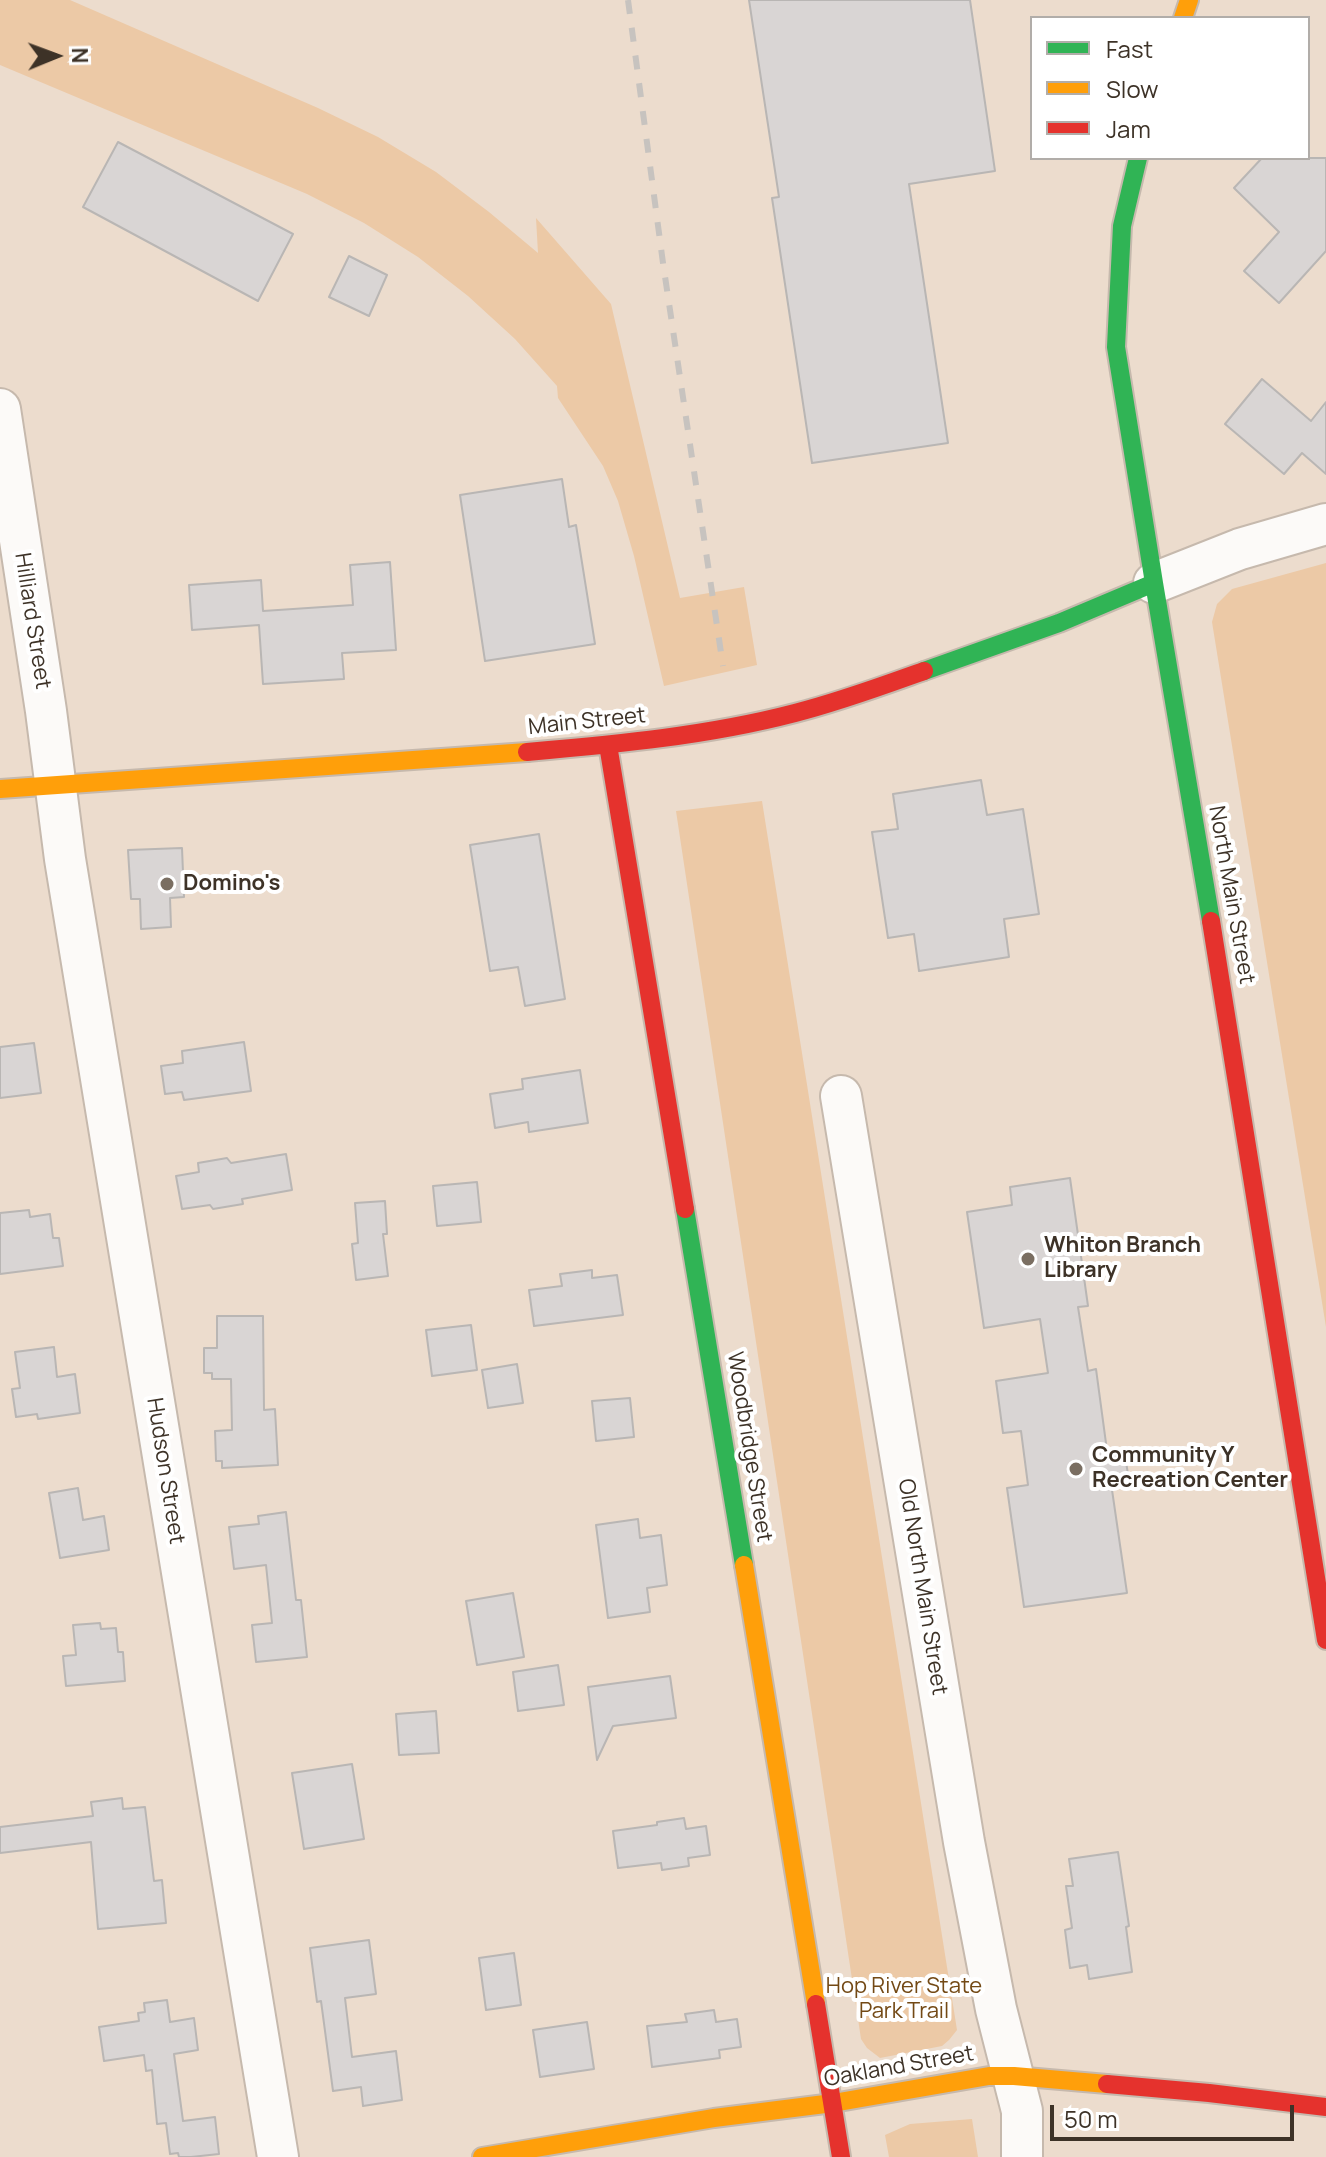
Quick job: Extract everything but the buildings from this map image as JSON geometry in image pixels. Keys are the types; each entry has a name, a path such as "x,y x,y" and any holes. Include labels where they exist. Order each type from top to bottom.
{"main road":[{"name":"North Main Street","path":"1138,160 1122,226 1116,347 1326,1640"},
{"name":"Main Street","path":"0,789 455,758 608,745 718,730 809,710 996,647 1154,583"},
{"name":"Woodbridge Street","path":"608,745 841,2157"},
{"name":"Oakland Street","path":"482,2157 989,2076 1209,2093 1326,2107"}],"street":[{"name":"Hilliard Street","path":"0,409 56,785"},
{"path":"1154,583 1240,549 1326,524"},
{"name":"Hudson Street","path":"56,785 90,1016 278,2157"},
{"name":"Old North Main Street","path":"841,1096 964,1842 996,2009 1022,2111 1022,2157"}],"green space":[{"path":"0,0 70,0 318,108 378,137 436,172 538,253 536,218 611,304 680,598 744,587 757,665 664,686 634,556 618,501 603,466 558,398 557,386 515,339 468,296 418,257 364,223 307,194 0,65"},
{"path":"1326,563 1326,1327 1212,622 1217,604 1232,589"},
{"name":"Hop River State Park Trail","path":"762,801 957,2030 942,2046 880,2058 861,2039 676,811"},
{"path":"972,2119 978,2157 889,2157 885,2135 910,2124"}],"railway":[{"path":"628,0 663,263 723,666"}],"traffic: fast":[{"path":"1138,160 1122,226 1116,347 1154,583"},
{"path":"924,671 1059,623 1154,583 1211,921"},
{"path":"685,1209 744,1565"}],"traffic: slow":[{"path":"1184,16 1189,0"},
{"path":"0,789 527,752"},
{"path":"744,1565 816,2004"},
{"path":"482,2157 989,2076 1107,2084"}],"traffic: jam":[{"path":"527,752 729,728 828,704 924,671"},
{"path":"608,745 685,1209"},
{"path":"1211,921 1326,1640"},
{"path":"816,2004 841,2157"},
{"path":"1107,2084 1326,2107"}],"place":[{"name":"Domino's","path":"167,884"},
{"name":"Whiton Branch Library","path":"1028,1259"},
{"name":"Community Y Recreation Center","path":"1076,1469"}]}
